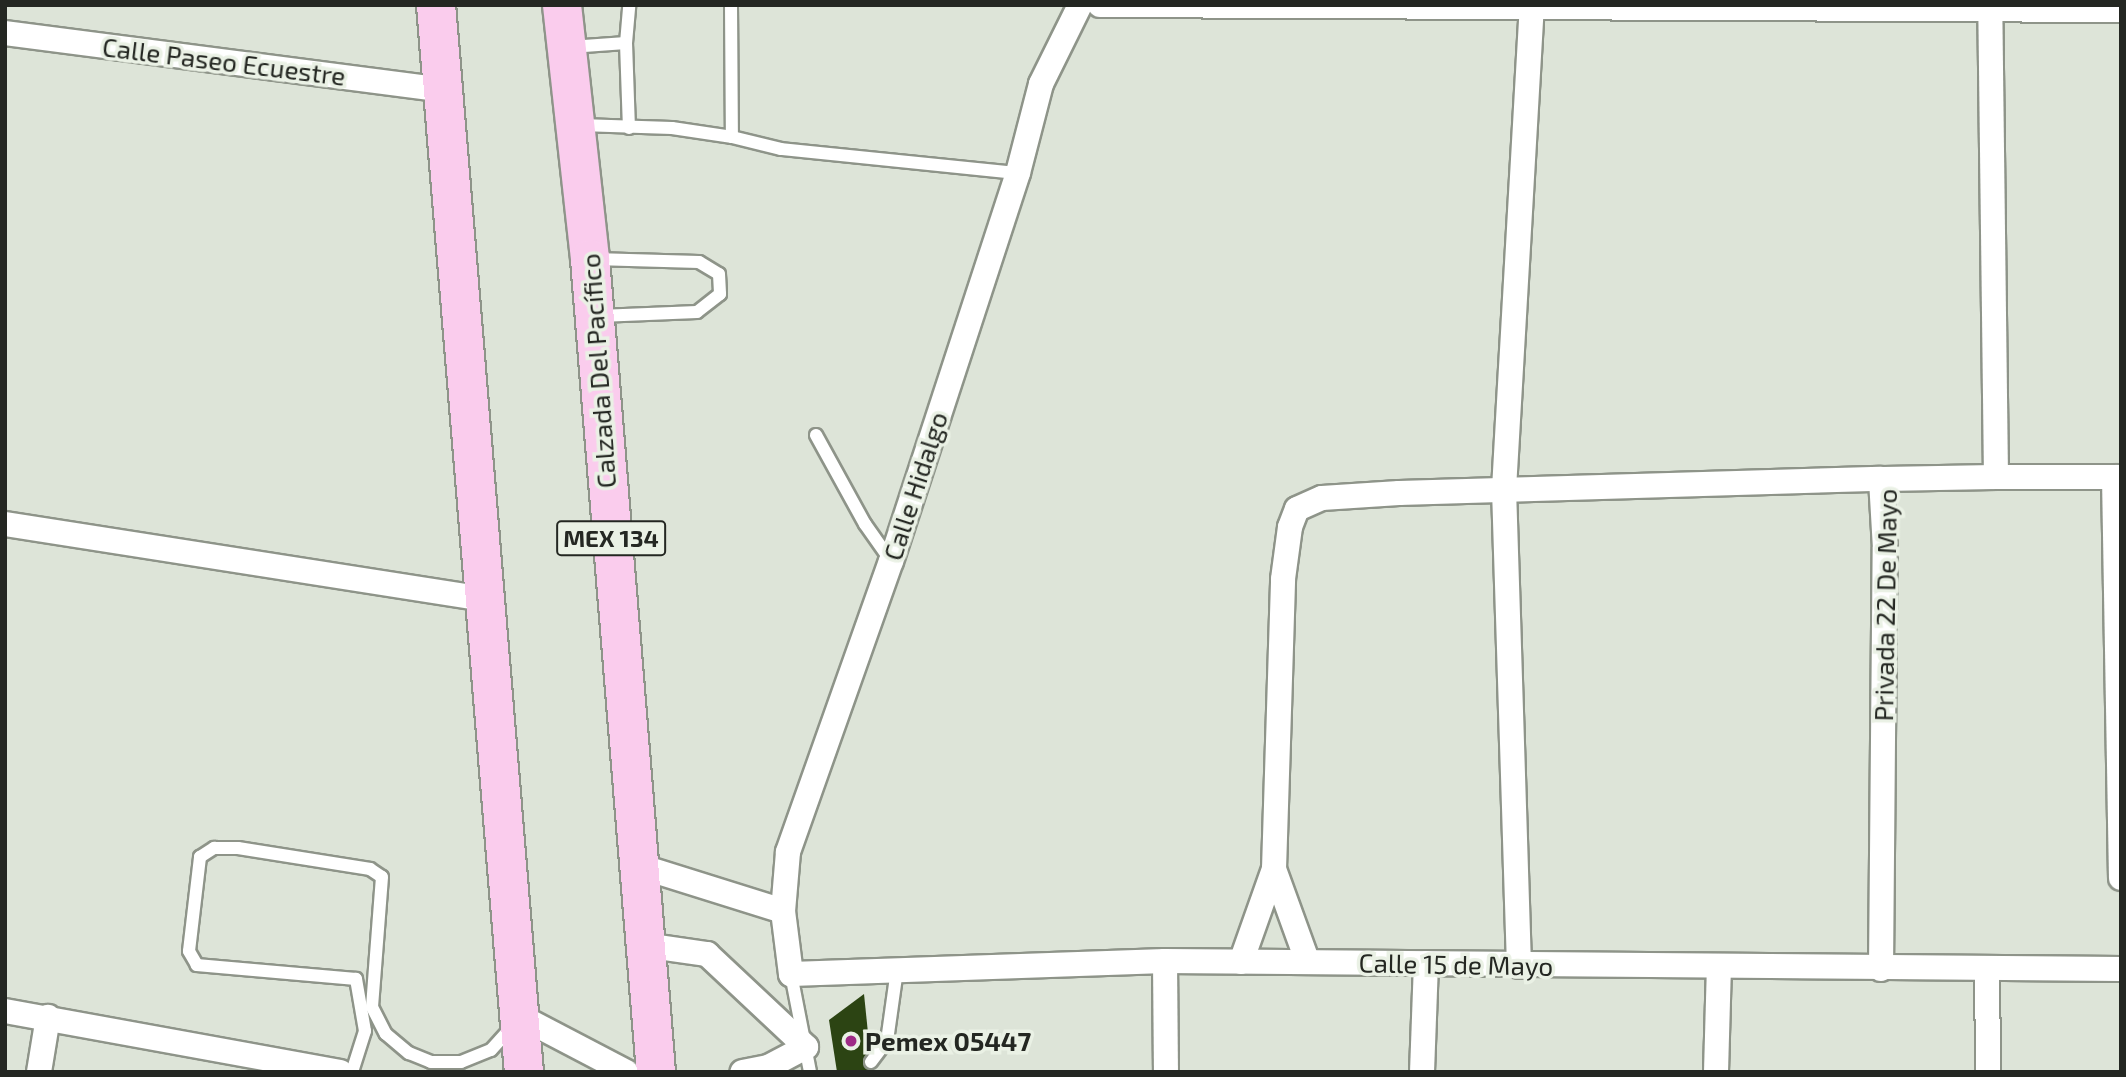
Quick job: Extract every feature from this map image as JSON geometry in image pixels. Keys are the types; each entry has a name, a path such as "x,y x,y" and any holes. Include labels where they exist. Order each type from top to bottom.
{"main road":[{"path":"436,5 524,1072"},
{"name":"Calzada Del Pacífico","path":"562,5 590,259 636,865 656,1072"}],"street":[{"name":"Calle Hidalgo","path":"791,974 783,911 788,852 891,561 1018,173 1041,84 1080,5"},
{"path":"1100,5 1990,12 2121,10"},
{"path":"1519,965 1504,489 1532,9"},
{"path":"1990,12 1996,477"},
{"name":"Calle Paseo Ecuestre","path":"5,33 443,90"},
{"path":"2118,477 2121,877"},
{"name":"Privada 22 De Mayo","path":"1881,969 1885,549 1881,479 2118,477"},
{"path":"1241,962 1274,869 1283,579 1293,516 1305,503 1322,498 1504,489 1881,479"},
{"path":"5,524 486,599"},
{"path":"636,865 783,911"},
{"path":"1274,869 1307,960"},
{"path":"644,945 706,954 806,1047 768,1067 742,1072"},
{"name":"Calle 15 de Mayo","path":"791,974 1165,961 1307,960 1519,965 2121,969"},
{"path":"1165,961 1166,1072"},
{"path":"1422,1072 1426,963"},
{"path":"1716,1072 1719,967"},
{"path":"1987,970 1988,1072"},
{"path":"5,1011 340,1072"},
{"path":"39,1072 48,1017"},
{"path":"521,1017 626,1072"}],"lane":[{"path":"629,5 626,43 629,128"},
{"path":"731,5 732,137"},
{"path":"566,47 626,43"},
{"path":"575,125 672,128 732,137 782,149 1018,173"},
{"path":"590,259 699,262 719,274 720,294 697,312 595,317"},
{"path":"816,435 864,524 891,561"},
{"path":"372,968 356,978 197,965 189,951 200,857 214,848 238,848 370,869 382,877 372,968 372,1007 386,1034 431,1062 461,1062 491,1050 521,1017"},
{"path":"871,1062 887,1041 897,970"},
{"path":"791,974 810,1072"},
{"path":"352,1072 365,1031 356,978"}],"building":[{"name":"Pemex 05447","path":"864,994 872,1072 837,1072 829,1020"}],"place":[{"name":"Pemex 05447","path":"851,1041"}]}
